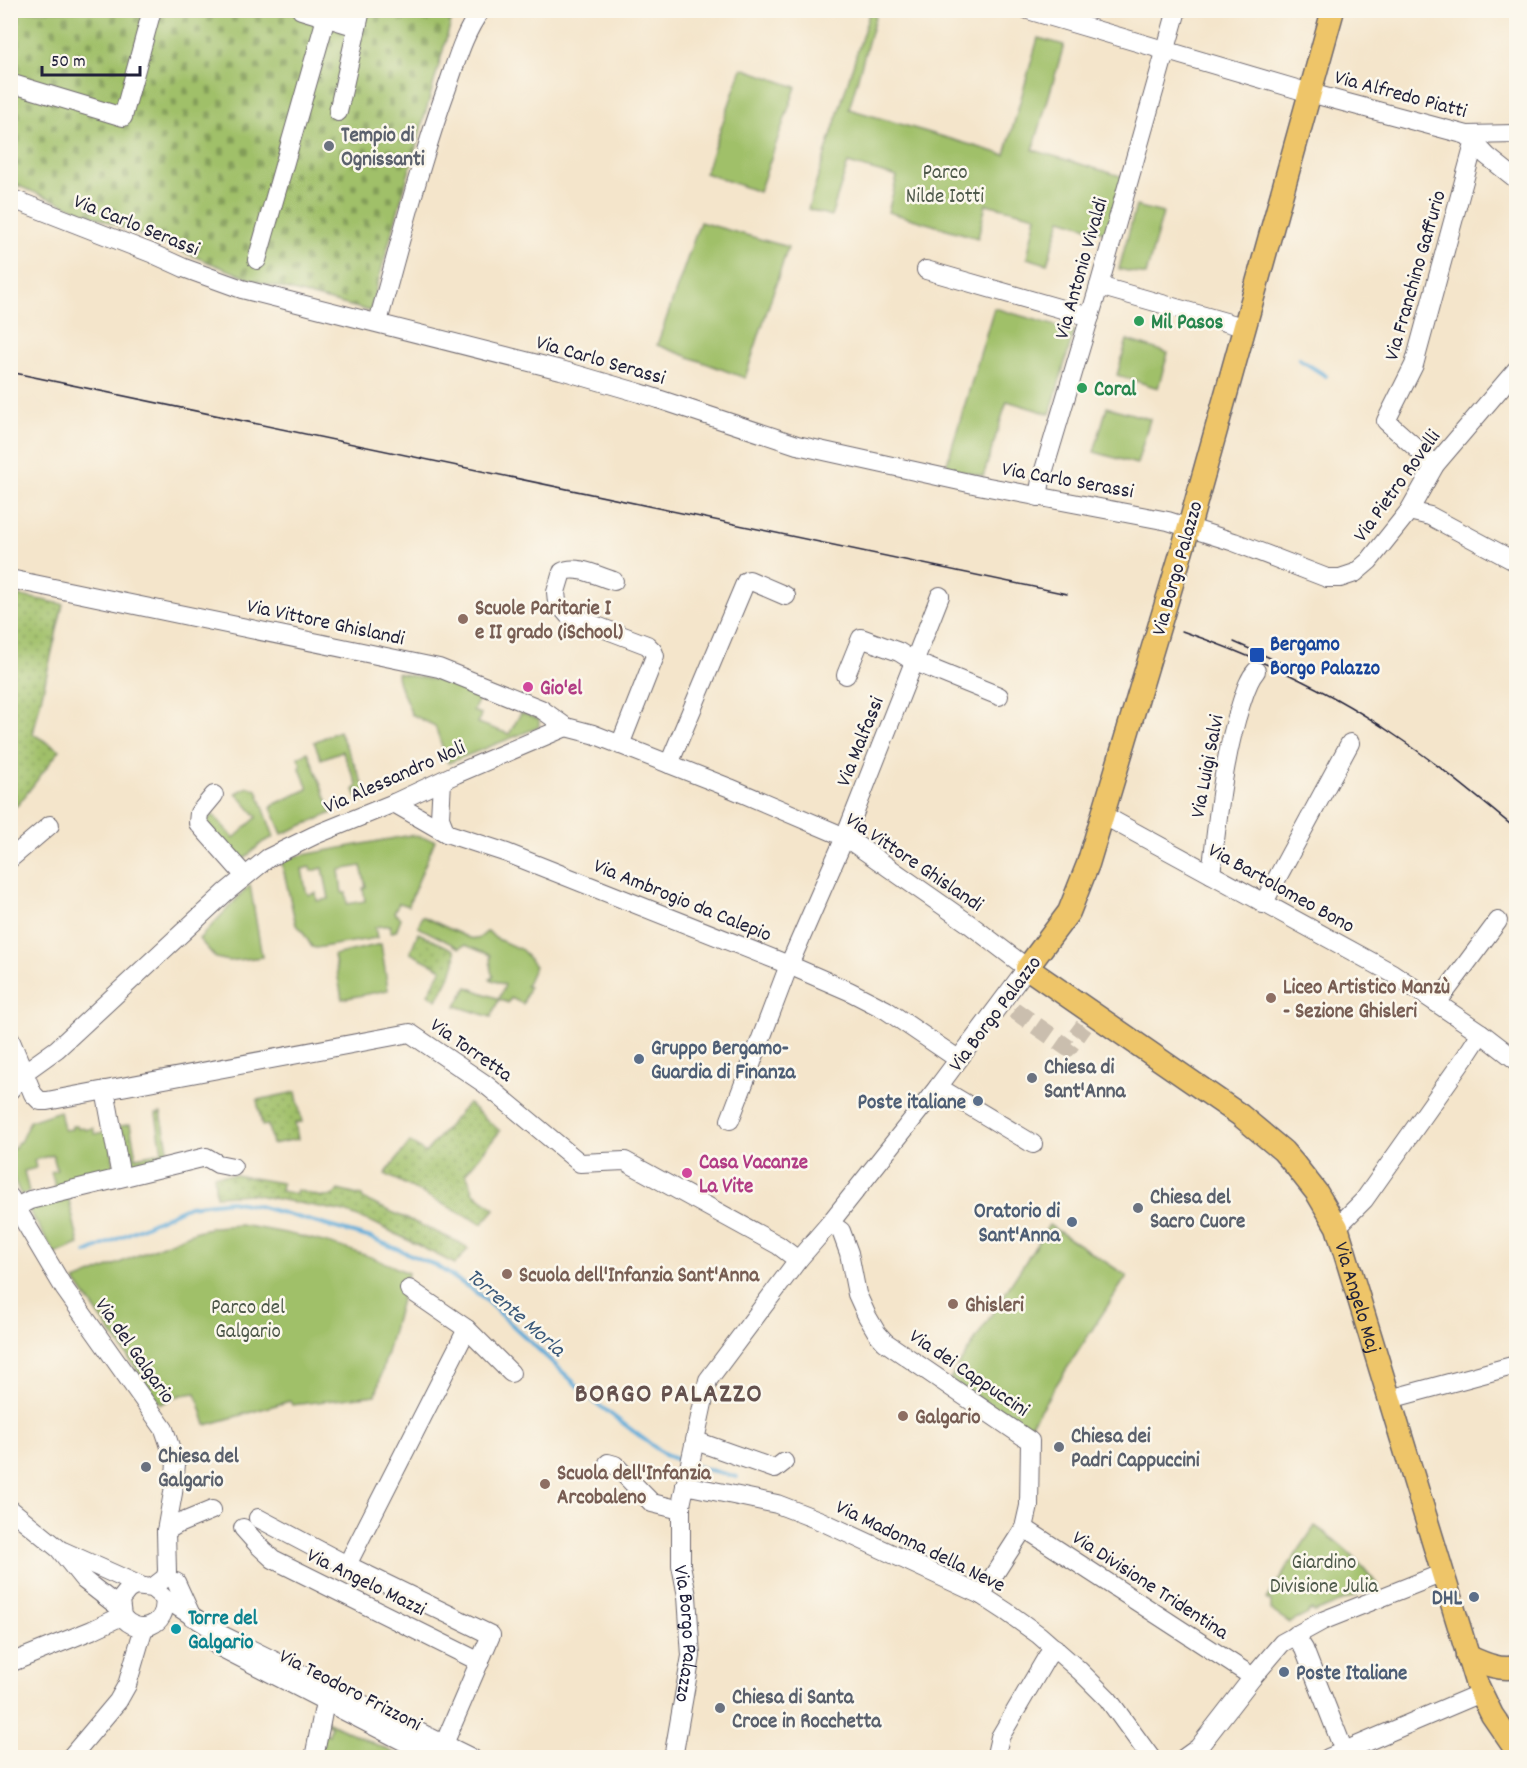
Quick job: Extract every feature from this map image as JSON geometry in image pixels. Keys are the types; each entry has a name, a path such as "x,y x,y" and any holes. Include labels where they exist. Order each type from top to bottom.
{"main road":[{"name":"Via Borgo Palazzo","path":"1028,968 1069,912 1088,864 1189,527 1333,10"},
{"name":"Via Angelo Maj","path":"1028,968 1232,1109 1283,1151 1317,1193 1337,1227 1467,1656 1481,1694 1492,1715 1516,1750"},
{"path":"1467,1656 1501,1668 1516,1666"},
{"path":"1481,1694 1516,1673"}],"street":[{"path":"10,83 123,117 152,10"},
{"path":"301,10 326,18 359,19 338,112"},
{"path":"378,322 436,118 463,41 471,23 481,10"},
{"name":"Via Alfredo Piatti","path":"1029,10 1471,140 1516,134"},
{"name":"Via Antonio Vivaldi","path":"1038,497 1177,10"},
{"path":"256,261 326,18"},
{"path":"1471,140 1516,179"},
{"name":"Via Franchino Gaffurio","path":"1435,465 1386,421 1414,365 1471,140"},
{"name":"Via Carlo Serassi","path":"10,198 242,289 378,322 589,378 797,445 923,474 1130,513 1189,527"},
{"path":"926,270 1090,317"},
{"path":"1099,286 1243,327"},
{"name":"Via Pietro Rovelli","path":"1189,527 1327,578 1340,578 1355,573 1369,561 1409,511 1435,465 1516,370"},
{"path":"1409,511 1430,516 1516,562"},
{"path":"615,582 583,571 567,569 562,572 555,592 557,602 567,615 647,645 653,651 654,656 620,745"},
{"name":"Via Vittore Ghislandi","path":"10,579 439,668 541,710 567,727 593,734 730,788 845,837 1028,968"},
{"path":"669,764 746,581 749,580 786,596"},
{"name":"Via Malfassi","path":"730,1119 789,965 845,837 940,596"},
{"name":"Via Malfassi","path":"846,675 861,638 899,652 915,662 999,696"},
{"name":"Via Luigi Salvi","path":"1211,874 1220,803 1233,730 1250,678 1256,671"},
{"name":"Via Alessandro Noli","path":"10,1090 24,1072 57,1049 245,876 268,858 315,835 567,727"},
{"path":"1263,904 1350,743"},
{"path":"442,781 440,821 446,833"},
{"path":"214,795 199,813 198,823 245,876"},
{"name":"Via Ambrogio da Calepio","path":"394,803 446,833 507,853 849,991 899,1019 958,1059"},
{"name":"Via Bartolomeo Bono","path":"1103,815 1392,973 1481,1033 1516,1060"},
{"path":"10,859 50,825"},
{"path":"1437,1003 1498,921"},
{"name":"Via Borgo Palazzo","path":"673,1758 690,1656 687,1596 681,1556 681,1510 708,1380 798,1260 938,1087 1028,968"},
{"name":"Via Torretta","path":"24,1072 33,1094 40,1101 410,1033 485,1084 580,1163 625,1161 778,1245 798,1260"},
{"path":"1337,1227 1364,1200 1481,1033"},
{"path":"10,1039 24,1072"},
{"name":"Via Borgo Palazzo","path":"938,1087 1034,1144"},
{"path":"105,1090 121,1177"},
{"name":"Via del Galgario","path":"152,1591 165,1578 167,1572 166,1531 176,1464 165,1429 64,1288 13,1202 30,1200 206,1157 218,1164 233,1167"},
{"name":"Via dei Cappuccini","path":"830,1223 841,1231 849,1253 857,1294 877,1333 893,1347 1030,1441 1029,1506 1024,1528 981,1595"},
{"path":"409,1289 467,1329 511,1373"},
{"name":"Via Angelo Mazzi","path":"347,1564 467,1329"},
{"path":"1390,1399 1516,1365"},
{"path":"695,1444 775,1469 784,1462"},
{"path":"608,1463 615,1466 652,1503 681,1510"},
{"name":"Via Madonna della Neve","path":"686,1483 777,1504 820,1521 981,1595 1055,1648 1108,1699 1151,1758"},
{"path":"10,1509 59,1549 84,1580 128,1618"},
{"path":"166,1531 212,1510"},
{"name":"Via Angelo Mazzi","path":"442,1747 480,1662 491,1635 347,1564 251,1523 259,1546 273,1559 480,1662"},
{"name":"Via Divisione Tridentina","path":"1024,1528 1253,1677"},
{"name":"Via del Galgario","path":"166,1531 176,1560 176,1582 192,1617"},
{"name":"Via Teodoro Frizzoni","path":"59,1549 152,1591 192,1617 252,1650 426,1735 442,1747 487,1758"},
{"path":"1188,1754 1198,1748 1282,1643 1322,1621 1443,1573"},
{"path":"69,1758 118,1701 127,1685 130,1672 128,1618 120,1600 128,1590 152,1591 176,1582"},
{"path":"10,1663 128,1618 162,1617 165,1611 152,1591"},
{"name":"Via Teodoro Frizzoni","path":"162,1617 177,1615 192,1617 203,1634 213,1643 325,1702 472,1758"},
{"path":"1295,1635 1304,1649 1336,1754 1481,1694"},
{"path":"1001,1758 998,1749 1000,1737 1047,1657 1055,1648"},
{"path":"314,1758 325,1702"}],"green space":[{"path":"10,11 454,11 370,311 258,282 11,183"},
{"name":"Parco Nilde Iotti","path":"870,11 877,11 849,109 1005,155 1038,38 1064,45 1033,150 1124,177 1107,233 1061,219 1047,264 1027,258 1036,216 986,204 978,238 888,212 897,177 848,163 831,216 808,209"},
{"path":"742,68 796,87 759,192 705,173"},
{"path":"1136,206 1163,213 1146,275 1119,269"},
{"path":"700,222 788,247 745,378 657,345"},
{"path":"994,308 1074,331 1050,414 1007,401 983,477 946,467"},
{"path":"1127,340 1168,353 1158,388 1117,375"},
{"path":"1107,407 1150,419 1137,464 1094,452"},
{"path":"10,594 63,604 33,734 60,750 18,805 11,808"},
{"path":"397,673 452,683 481,695 473,711 481,714 478,723 509,734 521,713 539,719 539,727 448,763 435,726 411,714"},
{"path":"339,731 369,797 359,802 354,790 357,784 342,751 321,759 314,742"},
{"path":"308,752 332,813 282,834 271,808 308,789 298,757"},
{"path":"248,787 257,790 274,837 263,842 239,863 204,822 213,815 234,838 257,817 236,793"},
{"path":"411,835 435,840 408,906 399,903 394,913 401,918 396,931 391,932 390,925 375,927 377,938 316,948 312,947 296,925 281,859","holes":["361,866 366,887 363,888 365,901 347,904 346,893 342,893 339,870","310,867 311,871 323,868 329,899 317,901 316,893 309,895 306,891 302,869"]},
{"path":"250,885 262,957 229,961 216,958 199,939"},
{"path":"422,916 469,938 478,939 488,931 495,938 522,950 535,966 526,986 529,987 523,1004 511,998 508,1003 499,999 505,985 490,979 493,976 490,955 465,945 459,948 418,927"},
{"path":"418,933 454,950 456,955 450,975 437,1000 428,994 442,969 410,953"},
{"path":"381,944 388,990 342,999 334,955"},
{"path":"467,987 499,999 491,1017 456,1006"},
{"path":"296,1092 302,1122 295,1123 298,1139 272,1144 268,1125 262,1126 257,1100"},
{"path":"468,1103 500,1131 466,1173 474,1193 495,1209 482,1224 385,1174 410,1142 425,1153"},
{"path":"60,1111 64,1130 77,1126 85,1130 93,1128 95,1134 109,1131 115,1172 56,1189 51,1172 57,1170 53,1155 34,1160 36,1168 24,1171 29,1192 21,1195 11,1173 11,1147 14,1149 20,1142 30,1121"},
{"path":"161,1113 170,1158 125,1169 118,1127 130,1124 136,1157 162,1152 156,1114"},
{"path":"214,1175 235,1175 282,1183 281,1191 296,1194 297,1190 325,1197 338,1190 362,1196 363,1199 458,1242 468,1249 455,1264 374,1223 345,1212 251,1194 216,1196"},
{"path":"68,1196 79,1244 55,1254 27,1207"},
{"name":"Parco del Galgario","path":"240,1225 284,1233 347,1249 408,1273 376,1395 292,1405 290,1401 206,1425 196,1393 181,1395 161,1404 75,1281 197,1231"},
{"path":"1049,1225 1127,1276 1027,1430 950,1379"},
{"name":"Giardino Divisione Julia","path":"1315,1526 1350,1553 1378,1586 1364,1592 1363,1590 1358,1591 1358,1595 1314,1612 1312,1610 1290,1623 1271,1610 1271,1602 1266,1599"},
{"path":"326,1721 403,1757 319,1758 324,1733 329,1735 331,1726"}],"waterway":[{"path":"1299,359 1326,376"},
{"name":"Torrente Morla","path":"86,1253 189,1206 230,1201 258,1206 371,1238 437,1266 480,1295 596,1403 665,1455 684,1462"},
{"name":"Torrente Morla","path":"694,1466 737,1477"}],"tunnel":[{"path":"1014,1010 1068,1048 1084,1026"}],"tram line":[{"path":"10,372 1067,594"},
{"path":"1182,631 1293,676 1346,704 1427,758 1516,829"},
{"path":"1234,642 1286,665"}],"place":[{"name":"Tempio di Ognissanti","path":"329,146"},
{"name":"Mil Pasos","path":"1139,321"},
{"name":"Coral","path":"1082,388"},
{"name":"Scuole Paritarie I e II grado (iSchool)","path":"463,619"},
{"name":"Bergamo Borgo Palazzo","path":"1257,655"},
{"name":"Gio'el","path":"528,687"},
{"name":"Liceo Artistico Manzù - Sezione Ghisleri","path":"1271,998"},
{"name":"Gruppo Bergamo- Guardia di Finanza","path":"639,1059"},
{"name":"Chiesa di Sant'Anna","path":"1032,1078"},
{"name":"Poste italiane","path":"978,1101"},
{"name":"Casa Vacanze La Vite","path":"687,1173"},
{"name":"Chiesa del Sacro Cuore","path":"1138,1208"},
{"name":"Oratorio di Sant'Anna","path":"1072,1222"},
{"name":"Scuola dell'Infanzia Sant'Anna","path":"507,1274"},
{"name":"Ghisleri","path":"953,1304"},
{"name":"Galgario","path":"903,1416"},
{"name":"Chiesa dei Padri Cappuccini","path":"1059,1447"},
{"name":"Chiesa del Galgario","path":"146,1467"},
{"name":"Scuola dell'Infanzia Arcobaleno","path":"545,1484"},
{"name":"DHL","path":"1474,1597"},
{"name":"Torre del Galgario","path":"176,1629"},
{"name":"Poste Italiane","path":"1284,1672"},
{"name":"Chiesa di Santa Croce in Rocchetta","path":"720,1708"}],"district":[{"name":"BORGO PALAZZO","path":"669,1392"}]}
